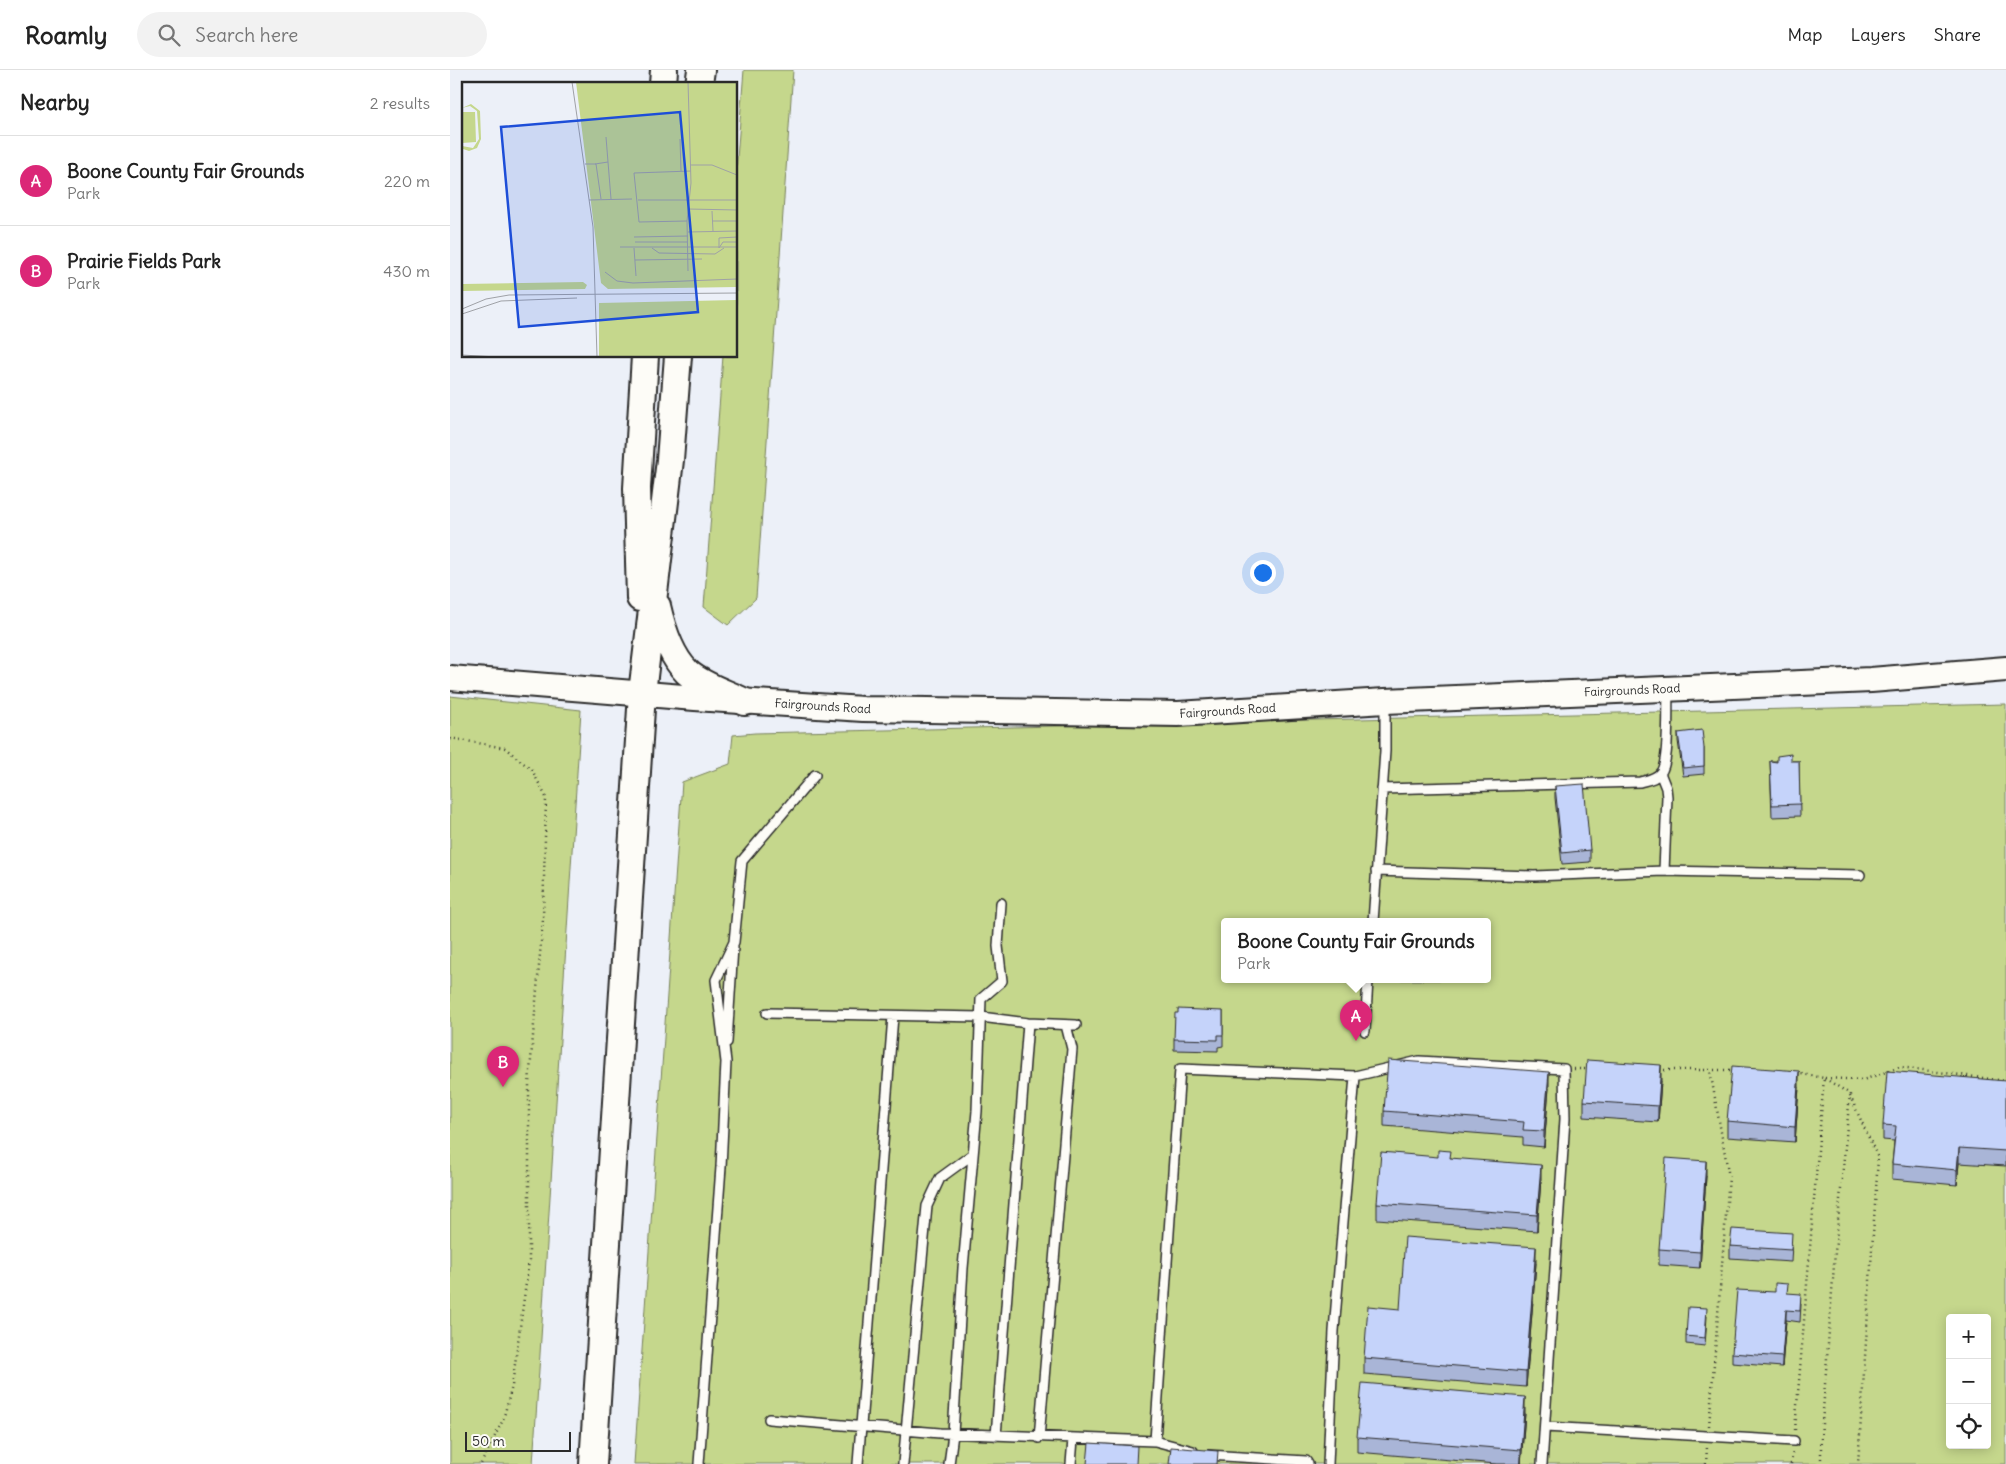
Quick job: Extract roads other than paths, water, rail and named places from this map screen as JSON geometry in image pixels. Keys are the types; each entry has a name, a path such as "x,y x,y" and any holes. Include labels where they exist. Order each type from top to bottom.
{"main road":[{"path":"642,693 637,488 645,358"},
{"path":"593,1464 642,693 670,460 678,358"},
{"path":"654,593 661,625 672,650 687,672 703,682 745,702"},
{"name":"Fairgrounds Road","path":"450,678 745,702 863,709 1178,714 1385,701 1871,680 2006,669"}],"lane":[{"path":"1382,790 1640,782 1657,777 1663,770 1666,757 1668,689"},
{"path":"1373,918 1385,751 1385,701"},
{"path":"1660,773 1666,788 1667,797 1664,871"},
{"path":"699,1464 721,1167 734,942 742,861 815,775"},
{"path":"1376,870 1534,876 1664,871 1860,875"},
{"path":"949,1464 963,1268 977,1112 981,998 1002,980 998,946 1001,903"},
{"path":"726,1062 716,980 734,942"},
{"path":"1365,1031 1368,983"},
{"path":"767,1014 981,1017 1028,1023 1076,1025"},
{"path":"858,1464 893,1016"},
{"path":"996,1436 1028,1023"},
{"path":"1039,1438 1072,1049 1066,1025"},
{"path":"1155,1441 1180,1069 1355,1076 1419,1061 1564,1069 1565,1119 1542,1464"},
{"path":"1328,1464 1334,1331 1355,1076"},
{"path":"903,1464 927,1206 940,1178 973,1154"},
{"path":"769,1419 952,1434 1155,1441 1209,1455 1246,1461 1306,1461 1308,1464"},
{"path":"1544,1427 1794,1441"},
{"path":"1071,1464 1073,1439"}],"place":[{"name":"Boone County Fair Grounds","path":"1356,1041"},
{"name":"Prairie Fields Park","path":"503,1087"}]}
